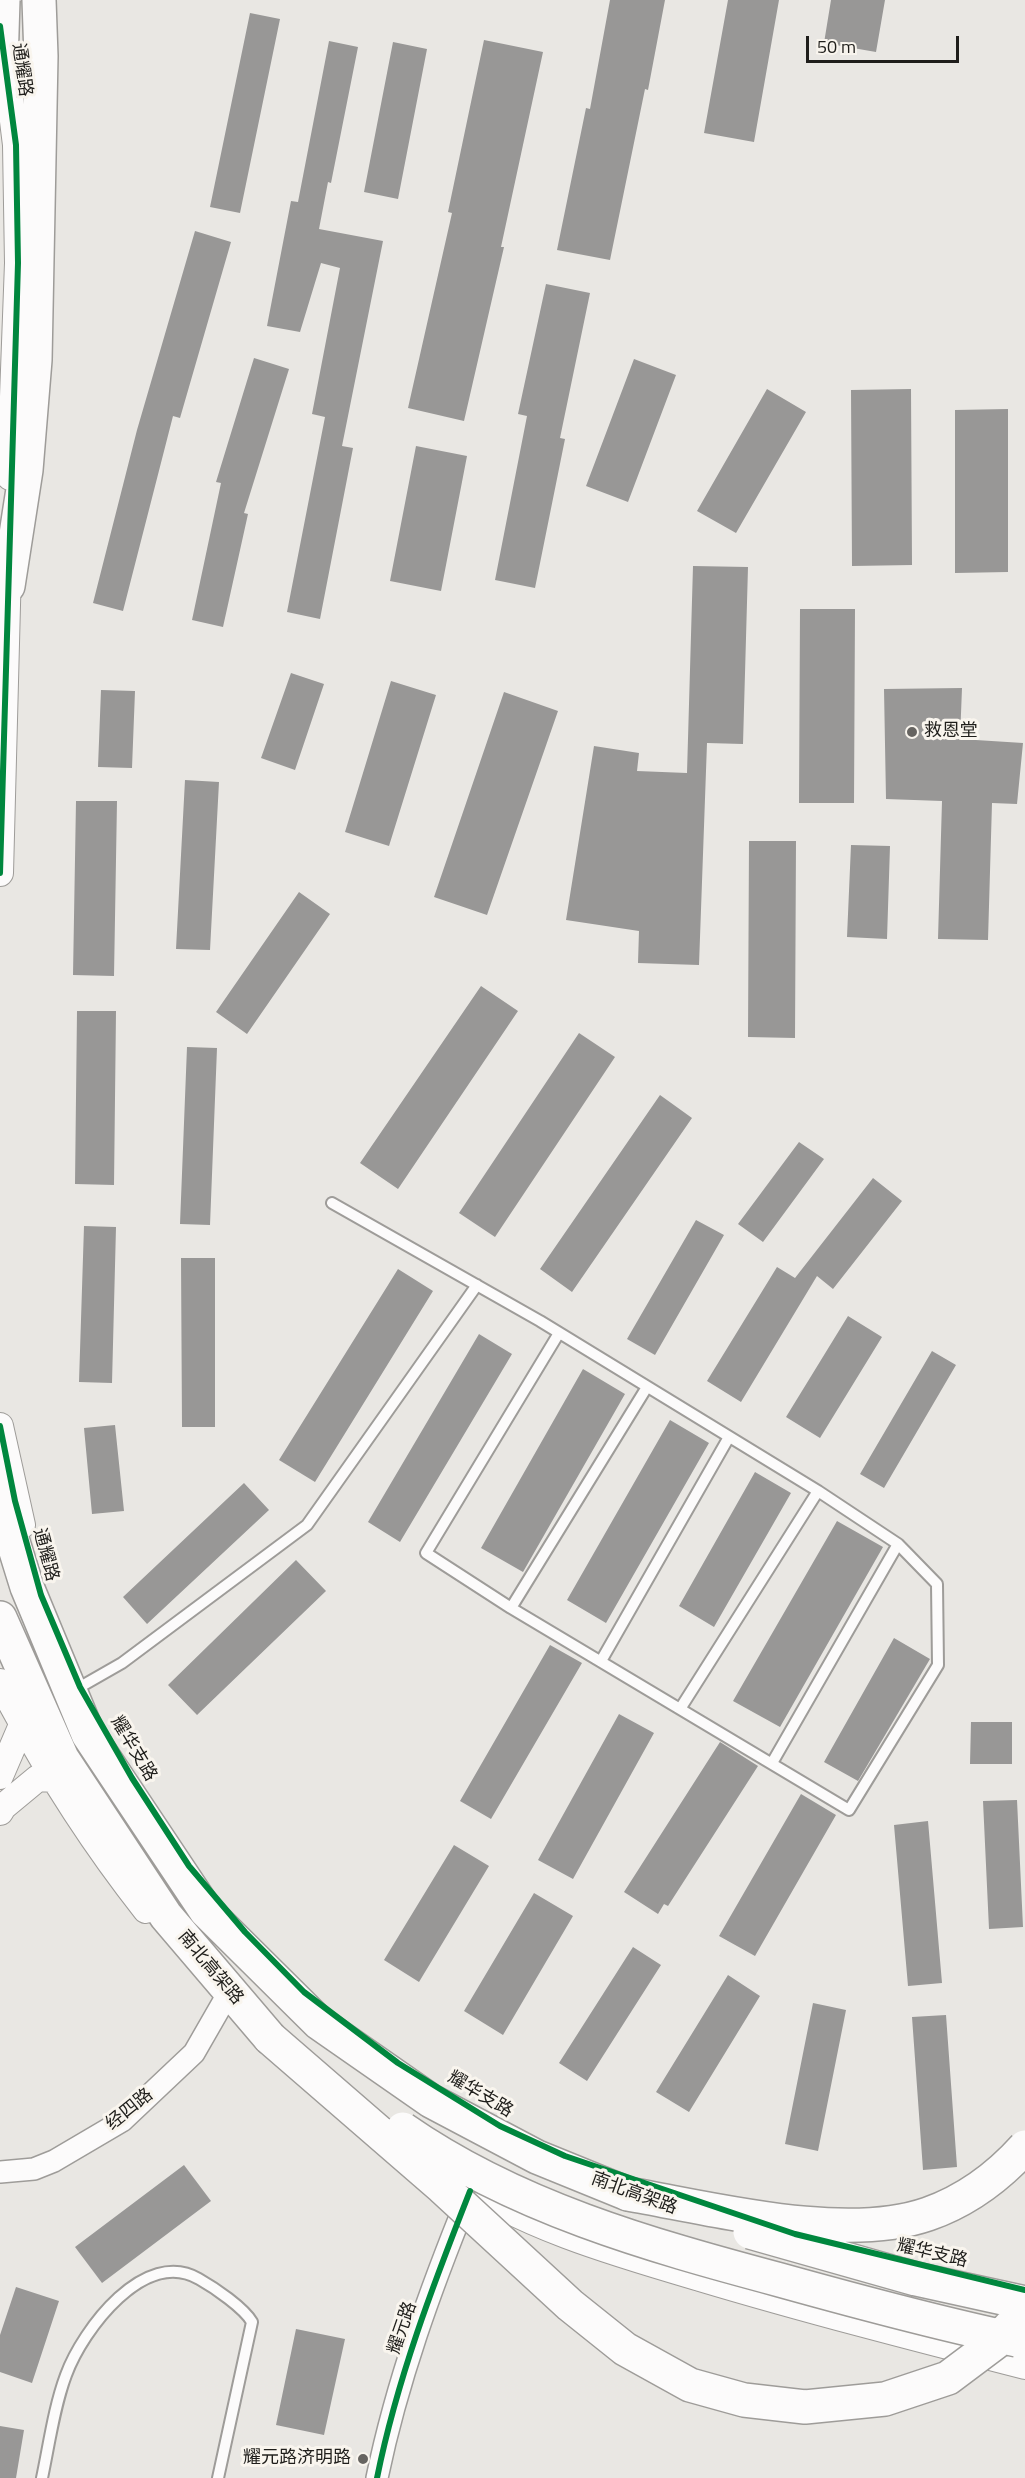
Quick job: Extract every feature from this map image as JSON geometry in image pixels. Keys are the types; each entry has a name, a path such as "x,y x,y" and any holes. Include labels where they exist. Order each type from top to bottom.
{"highway":[{"path":"0,97 3,0"},
{"path":"8,586 26,470 35,360 41,56 39,0"},
{"name":"南北高架路","path":"0,1500 27,1587 88,1734 207,1911 319,2023 431,2101 537,2157 628,2194 710,2221 916,2279 1025,2303"},
{"name":"南北高架路","path":"0,1618 62,1758 166,1916 270,2038 438,2154 526,2199 674,2252 940,2324 1025,2342"},
{"path":"270,2038 442,2187 579,2312 625,2349 690,2385 744,2400 805,2407 885,2399 948,2378 996,2342 1025,2310"},
{"path":"628,2194 757,2217 824,2224 870,2224 899,2221 927,2214 964,2198 999,2173 1025,2147"}],"street":[{"name":"通耀路","path":"0,26 16,145 18,263 0,873"},
{"name":"通耀路","path":"0,1426 15,1501 41,1595 80,1687"},
{"path":"0,1682 22,1725 55,1779 132,1893 161,1930 253,2027 307,2072 416,2154 470,2191 516,2215 632,2258 784,2304 1025,2366"},
{"name":"耀华支路","path":"80,1687 132,1778 189,1866 245,1932 304,1992 398,2063 500,2126 575,2159 795,2234 1025,2290"},
{"path":"0,1776 22,1725"},
{"path":"0,1812 38,1778 55,1779"},
{"name":"经四路","path":"0,2172 34,2169 54,2161 122,2121 194,2053 225,1999"},
{"name":"耀元路","path":"376,2478 405,2370 435,2280 470,2191"}],"lane":[{"path":"332,1203 559,1333 818,1491 898,1544 937,1584 938,1665 849,1810 511,1608 426,1553 559,1333"},
{"path":"80,1687 122,1663 308,1525 477,1285"},
{"path":"511,1608 647,1387"},
{"path":"601,1661 729,1437"},
{"path":"680,1709 818,1491"},
{"path":"772,1764 898,1544"},
{"path":"42,2478 65,2376 81,2344 94,2323 118,2299 139,2283 165,2270 189,2273 205,2282 246,2312 252,2322 218,2478"}],"building":[{"path":"610,0 665,0 648,90 645,89 610,260 557,250 586,108 590,109"},
{"path":"728,0 779,0 754,142 704,133"},
{"path":"831,0 885,0 876,52 824,43"},
{"path":"250,13 280,19 240,213 210,207"},
{"path":"484,40 543,52 501,247 504,247 464,421 408,408 452,213 448,212"},
{"path":"329,41 358,47 331,183 328,182 319,229 383,241 342,446 353,448 320,619 287,612 325,417 312,414 340,268 321,263 300,332 267,326 291,201 298,202"},
{"path":"393,42 427,49 398,199 364,192"},
{"path":"195,231 231,242 180,418 173,416 123,611 93,603 137,430"},
{"path":"546,284 590,293 560,438 565,439 535,588 495,580 527,416 518,414"},
{"path":"254,358 289,369 244,513 248,514 223,627 192,620 221,483 216,482"},
{"path":"634,359 676,375 628,502 586,486"},
{"path":"767,389 806,412 736,533 697,511"},
{"path":"911,389 912,565 852,566 851,390"},
{"path":"1008,409 1008,572 955,573 955,410"},
{"path":"416,446 467,456 441,591 390,581"},
{"path":"693,566 748,567 743,744 707,743 699,965 638,963 639,931 566,920 594,746 639,753 637,771 687,773"},
{"path":"800,609 855,609 854,803 799,803"},
{"path":"291,673 324,684 295,770 261,758"},
{"path":"391,681 436,695 389,846 345,832"},
{"path":"962,688 960,739 1023,743 1017,804 992,803 988,940 938,939 942,801 886,799 884,689"},
{"path":"101,690 135,691 132,768 98,767"},
{"path":"504,692 558,711 487,915 434,897"},
{"path":"185,780 219,782 210,950 176,949"},
{"path":"76,801 117,801 114,976 73,975"},
{"path":"749,841 796,841 795,1038 748,1037"},
{"path":"851,845 890,846 887,939 847,937"},
{"path":"299,892 330,914 247,1034 216,1012"},
{"path":"481,986 518,1011 398,1189 360,1163"},
{"path":"77,1011 116,1011 114,1185 75,1184"},
{"path":"579,1033 615,1057 495,1237 459,1213"},
{"path":"187,1047 217,1048 210,1225 180,1224"},
{"path":"660,1095 692,1118 572,1292 540,1269"},
{"path":"799,1142 824,1159 763,1242 738,1224"},
{"path":"873,1178 902,1201 833,1289 817,1276 741,1402 707,1381 777,1267 795,1278"},
{"path":"696,1220 724,1235 655,1355 627,1339"},
{"path":"84,1226 116,1227 112,1383 79,1382"},
{"path":"181,1258 215,1258 215,1427 182,1427"},
{"path":"398,1269 433,1291 315,1482 279,1460"},
{"path":"848,1316 882,1337 820,1438 786,1417"},
{"path":"479,1334 512,1354 400,1542 368,1522"},
{"path":"932,1351 956,1365 884,1488 860,1474"},
{"path":"583,1369 625,1394 523,1572 481,1548"},
{"path":"670,1420 709,1443 606,1623 567,1600"},
{"path":"115,1425 124,1511 92,1514 84,1428"},
{"path":"755,1472 791,1493 714,1627 679,1606"},
{"path":"244,1483 269,1510 147,1624 123,1597"},
{"path":"837,1521 883,1547 780,1727 733,1701"},
{"path":"296,1560 326,1591 197,1715 168,1685"},
{"path":"894,1638 930,1659 858,1781 824,1762"},
{"path":"550,1645 582,1663 491,1819 460,1801"},
{"path":"619,1714 654,1733 573,1879 538,1860"},
{"path":"971,1722 1012,1722 1012,1764 970,1764"},
{"path":"720,1742 758,1766 668,1906 664,1904 658,1914 624,1892"},
{"path":"801,1794 836,1815 755,1956 719,1936"},
{"path":"1017,1800 1023,1927 989,1929 983,1801"},
{"path":"928,1821 942,1983 908,1986 894,1825"},
{"path":"454,1845 489,1866 419,1982 384,1960"},
{"path":"534,1893 573,1916 503,2035 464,2011"},
{"path":"633,1947 661,1965 587,2081 559,2063"},
{"path":"728,1975 760,1996 689,2112 656,2092"},
{"path":"813,2003 846,2010 818,2151 785,2144"},
{"path":"946,2015 957,2167 923,2170 912,2017"},
{"path":"184,2165 211,2201 102,2283 75,2247"},
{"path":"16,2287 59,2301 32,2383 0,2372 0,2335"},
{"path":"296,2329 345,2339 324,2435 276,2425"},
{"path":"0,2426 24,2430 16,2478 0,2478"}],"cycle path":[{"path":"0,26 16,145 18,263 0,873"},
{"path":"0,1426 15,1501 41,1595 80,1687 132,1778 189,1866 245,1932 304,1992 398,2063 500,2126 565,2156 795,2234 1025,2290"},
{"path":"377,2478 405,2368 470,2191"}],"place":[{"name":"救恩堂","path":"912,732"},
{"name":"耀元路济明路","path":"363,2459"}]}
